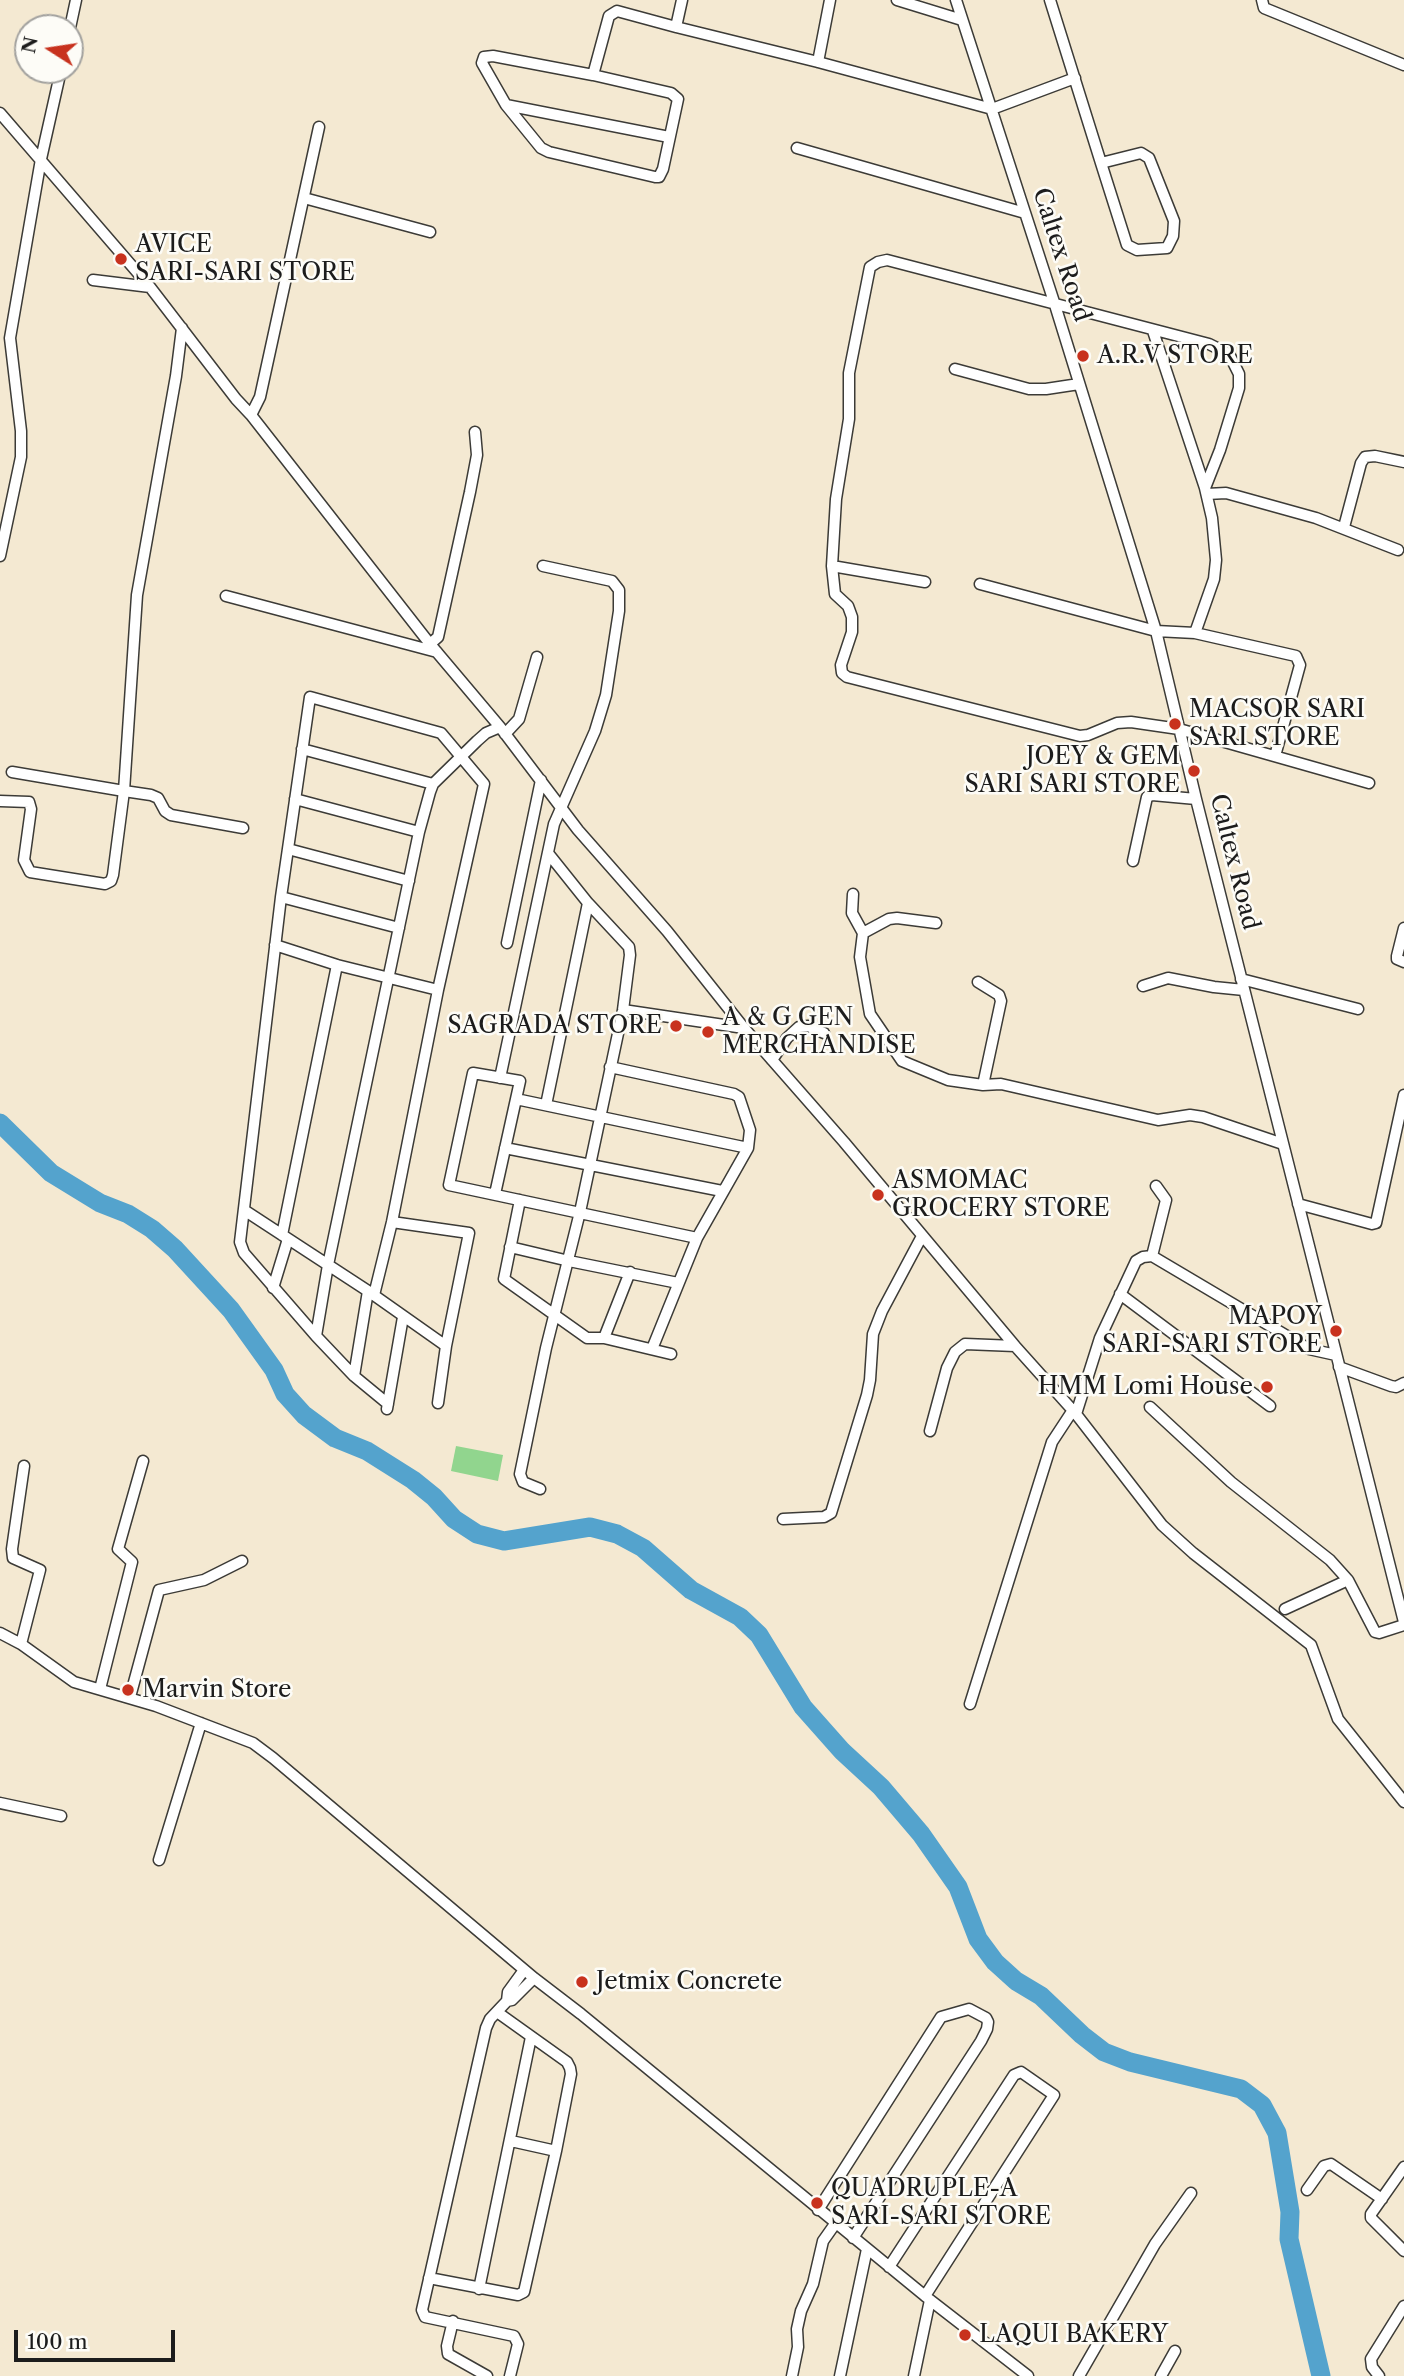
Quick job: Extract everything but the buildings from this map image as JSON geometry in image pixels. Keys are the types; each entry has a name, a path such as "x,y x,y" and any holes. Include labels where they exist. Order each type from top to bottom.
{"street":[{"path":"676,27 682,0"},
{"path":"818,62 830,0"},
{"path":"897,0 962,20"},
{"name":"Caltex Road","path":"956,0 1055,305 1156,631 1404,1624"},
{"path":"1050,0 1075,78 1101,163 1127,245 1137,250 1167,248 1173,236 1174,221 1149,158 1141,153 1101,163"},
{"path":"1262,0 1264,8 1404,65"},
{"path":"593,75 609,16 617,11 992,109 1075,78"},
{"path":"493,56 593,75 678,99 659,177 549,152 541,148 506,105 482,63 484,57 493,56"},
{"path":"0,556 21,457 21,431 9,338 41,159 58,84"},
{"path":"506,105 669,137"},
{"path":"0,113 150,287 560,806 667,931 744,1028 1074,1412 1162,1525 1193,1553 1311,1645 1338,1719 1404,1802"},
{"path":"251,415 260,397 320,127"},
{"path":"797,148 1025,213"},
{"path":"304,198 430,232"},
{"path":"1206,491 1238,388 1239,373 1229,354 1220,348 887,260 878,262 870,267 849,373 849,419 836,499 832,566 835,594 848,606 852,617 852,632 841,665 842,673 847,677 1080,736 1117,723 1131,722 1179,729 1369,783"},
{"path":"93,280 150,287"},
{"path":"0,801 29,802 31,809 24,860 30,872 105,884 111,881 124,790 137,595 182,328"},
{"path":"1153,331 1206,491 1216,560 1214,579 1195,633"},
{"path":"955,369 1030,389 1079,384"},
{"path":"433,648 438,637 470,492 477,455 475,432"},
{"path":"1344,527 1361,463 1365,457 1375,456 1404,463"},
{"path":"1206,491 1226,493 1344,527 1398,550"},
{"path":"500,1078 548,853 560,806 595,731 606,695 619,611 619,590 612,581 543,566"},
{"path":"832,566 925,582"},
{"path":"979,584 1156,631 1195,633 1296,656 1300,665 1275,756"},
{"path":"226,596 433,648"},
{"path":"316,1336 328,1265 419,832 433,784 486,733 502,731 519,719 537,657"},
{"path":"354,1376 371,1293 392,1222 438,990 484,784 440,733 310,697 281,897 240,1242 244,1253 273,1289 354,1376 387,1407 403,1317"},
{"path":"302,749 433,784"},
{"path":"12,772 151,795 158,798 165,811 171,815 243,828"},
{"path":"507,943 541,780"},
{"path":"1133,861 1147,797 1152,794 1196,799"},
{"path":"295,799 419,832"},
{"path":"288,849 409,881"},
{"path":"540,1489 523,1482 520,1474 554,1314 580,1212 630,962 629,947 588,903 548,853"},
{"path":"853,894 852,913 863,933 860,957 870,1014 902,1061 948,1080 983,1085 1001,1084 1158,1120 1190,1115 1203,1117 1283,1143"},
{"path":"281,897 399,928"},
{"path":"546,1105 588,903"},
{"path":"863,933 889,919 936,923"},
{"path":"1404,928 1396,956 1404,962"},
{"path":"275,945 337,965 438,990"},
{"path":"273,1289 337,965"},
{"path":"1143,986 1168,978 1214,987 1243,985 1358,1009"},
{"path":"978,982 999,995 1001,1001 983,1085"},
{"path":"622,1010 744,1028"},
{"path":"772,1060 799,1027 808,1027 824,1033"},
{"path":"610,1067 734,1094 738,1097 750,1130 748,1148 697,1238 652,1349"},
{"path":"495,1194 520,1081 473,1073 449,1185 697,1238"},
{"path":"1298,1204 1371,1224 1376,1223 1404,1095"},
{"path":"516,1099 748,1148"},
{"path":"505,1148 722,1191"},
{"path":"1152,1256 1166,1200 1156,1186"},
{"path":"520,1200 504,1279 587,1338 604,1338 671,1354"},
{"path":"244,1210 446,1346"},
{"path":"392,1222 469,1233 446,1346 438,1403"},
{"path":"783,1519 824,1517 831,1513 870,1380 873,1334 882,1311 922,1236"},
{"path":"510,1247 678,1283"},
{"path":"971,1704 1052,1441 1074,1412 1100,1338 1136,1261 1152,1256 1309,1349 1336,1355"},
{"path":"604,1338 630,1272"},
{"path":"1120,1294 1270,1406"},
{"path":"930,1431 947,1368 955,1352 965,1344 1015,1346"},
{"path":"1339,1367 1391,1386 1404,1383"},
{"path":"1150,1406 1231,1482 1330,1560 1348,1580 1375,1632 1380,1633 1404,1624"},
{"path":"100,1689 132,1562 118,1549 142,1461"},
{"path":"21,1644 40,1570 13,1558 24,1466"},
{"path":"130,1697 159,1590 204,1580 242,1561"},
{"path":"1285,1609 1348,1580"},
{"path":"0,1633 21,1644 74,1682 130,1697 253,1743 524,1970 835,2224 1028,2376"},
{"path":"159,1860 201,1723"},
{"path":"0,1803 61,1816"},
{"path":"507,2001 508,1992 524,1970"},
{"path":"510,2376 518,2344 514,2336 425,2317 423,2314 486,2028 490,2019 507,2001 512,2000 534,1978"},
{"path":"818,2210 941,2017 969,2009 986,2018 987,2029 981,2041 853,2238"},
{"path":"429,2278 518,2295 524,2292 556,2151 570,2068 567,2062 497,2012"},
{"path":"479,2289 531,2037"},
{"path":"889,2267 1017,2072 1021,2072 1054,2095 927,2298 914,2376"},
{"path":"511,2141 556,2151"},
{"path":"1307,2190 1324,2166 1331,2164 1382,2200"},
{"path":"1404,2167 1371,2214 1371,2221 1404,2251"},
{"path":"1079,2376 1155,2244 1191,2193"},
{"path":"792,2376 801,2311 813,2284 823,2241 835,2224"},
{"path":"840,2376 867,2249"},
{"path":"1379,2376 1372,2367 1371,2359 1404,2306"},
{"path":"453,2321 447,2346 448,2354 487,2376"},
{"path":"1161,2376 1175,2351"},
{"path":"1006,2376 1010,2364"}],"green space":[{"path":"456,1446 503,1455 498,1481 451,1471"}],"waterway":[{"path":"0,1123 51,1173 100,1203 128,1214 152,1229 175,1249 231,1310 274,1370 285,1394 304,1415 335,1438 367,1451 413,1480 434,1497 454,1519 477,1534 504,1541 590,1527 617,1534 643,1548 691,1590 740,1617 759,1635 803,1707 842,1751 881,1787 921,1834 958,1887 978,1939 995,1962 1016,1981 1041,1996 1104,2052 1130,2062 1241,2089 1262,2105 1277,2133 1290,2212 1289,2239 1321,2376"}],"place":[{"name":"AVICE SARI-SARI STORE","path":"121,259"},
{"name":"A.R.V STORE","path":"1083,356"},
{"name":"MACSOR SARI SARI STORE","path":"1175,724"},
{"name":"JOEY & GEM SARI SARI STORE","path":"1194,771"},
{"name":"SAGRADA STORE","path":"676,1026"},
{"name":"A & G GEN MERCHANDISE","path":"708,1032"},
{"name":"ASMOMAC GROCERY STORE","path":"878,1195"},
{"name":"MAPOY SARI-SARI STORE","path":"1336,1331"},
{"name":"HMM Lomi House","path":"1267,1387"},
{"name":"Marvin Store","path":"128,1690"},
{"name":"Jetmix Concrete","path":"582,1982"},
{"name":"QUADRUPLE-A SARI-SARI STORE","path":"817,2203"},
{"name":"LAQUI BAKERY","path":"965,2335"}]}
